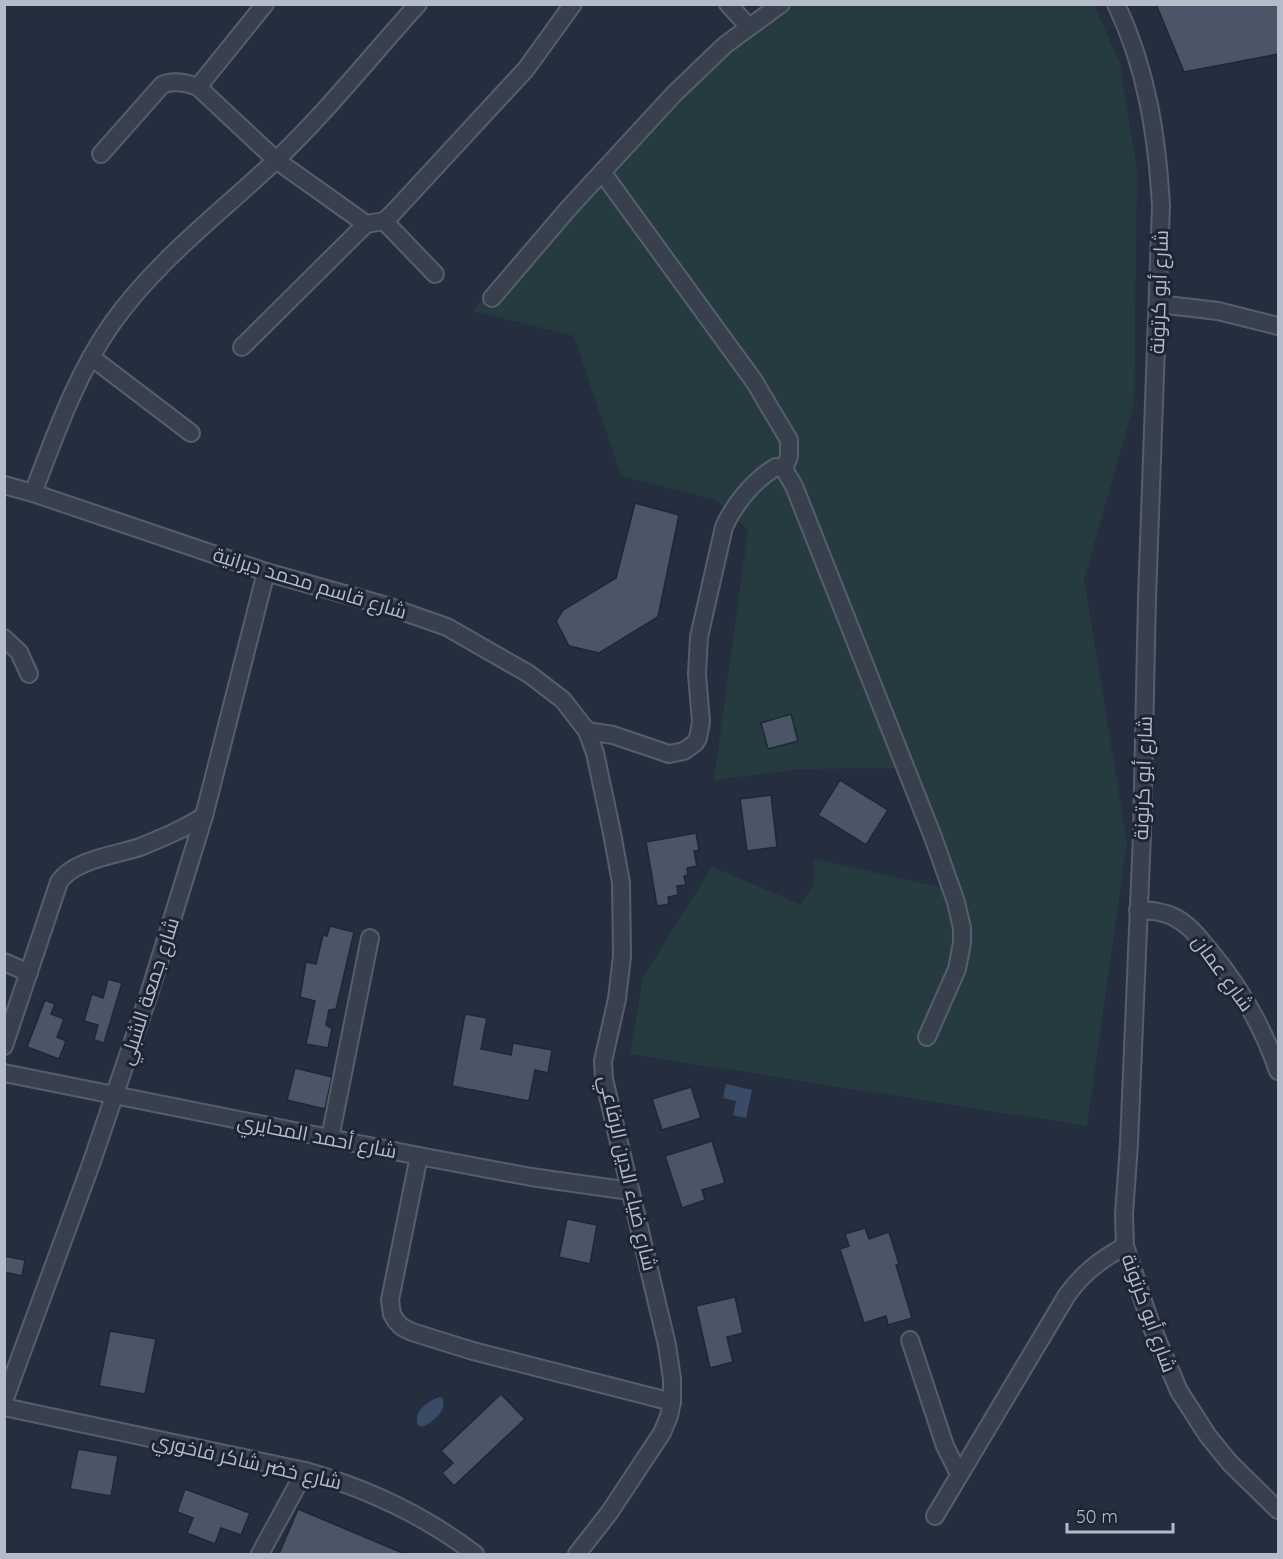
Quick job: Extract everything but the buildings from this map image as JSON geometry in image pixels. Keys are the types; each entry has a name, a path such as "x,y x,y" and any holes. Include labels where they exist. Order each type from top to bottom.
{"street":[{"path":"198,87 265,4"},
{"path":"33,493 77,385 91,357 110,326 145,281 312,124 418,4"},
{"path":"242,347 366,224 384,221 507,92 573,4"},
{"path":"728,4 749,27"},
{"path":"492,298 541,239 706,62 782,4"},
{"name":"شارع أبو كرتونة","path":"1116,4 1142,70 1156,142 1161,206 1138,910 1124,1214 1125,1246 1150,1325 1179,1391 1203,1429 1230,1463 1278,1510"},
{"path":"101,154 162,85 178,83 198,87 276,160 366,224"},
{"path":"602,172 754,381 789,440 789,456 784,469"},
{"path":"384,221 435,274"},
{"path":"1158,304 1218,311 1278,326"},
{"path":"91,357 191,433"},
{"path":"587,730 630,740 669,754 684,751 695,743 701,722 697,674 699,638 724,527 729,514 767,472 776,466 784,469 794,486 916,793 956,902 962,928 962,943 957,969 927,1037"},
{"name":"شارع قاسم محمد ديرانية","path":"4,485 266,572 387,606 447,627 502,657 548,687 569,706 587,730"},
{"name":"شارع جمعة الشبلي","path":"4,1401 115,1096 150,991 204,816 266,572"},
{"path":"4,638 19,652 29,674"},
{"name":"شارع ضياء الدين الرفاعي","path":"577,1554 609,1513 662,1433 672,1402 672,1379 667,1345 604,1079 603,1061 617,999 622,956 621,883 597,764 587,730"},
{"path":"4,1046 59,882 67,872 77,866 140,846 186,827 204,816"},
{"name":"شارع عمان","path":"1138,910 1162,912 1182,922 1196,934 1242,994 1275,1049 1278,1071"},
{"path":"330,1138 369,938"},
{"path":"4,962 29,973"},
{"name":"شارع أحمد المحايري","path":"4,1073 419,1156 531,1177 630,1191"},
{"path":"419,1156 390,1300 392,1314 402,1328 473,1351 672,1402"},
{"path":"935,1516 1067,1295 1094,1265 1125,1246"},
{"path":"910,1340 945,1446 959,1474"},
{"name":"شارع خضر شاكر فاخوري","path":"4,1407 338,1480 405,1510 441,1530 475,1554"},
{"path":"260,1554 305,1471"}],"green space":[{"path":"771,5 1094,5 1120,63 1137,171 1134,404 1084,580 1127,842 1087,1126 630,1054 643,977 712,867 800,904 814,886 814,859 953,890 900,768 802,769 714,780 748,530 716,500 621,476 574,336 472,311"}],"water":[{"path":"726,1084 752,1090 746,1118 733,1115 736,1101 723,1098"},
{"path":"440,1397 443,1399 443,1408 438,1416 422,1427 418,1425 419,1411"}]}
